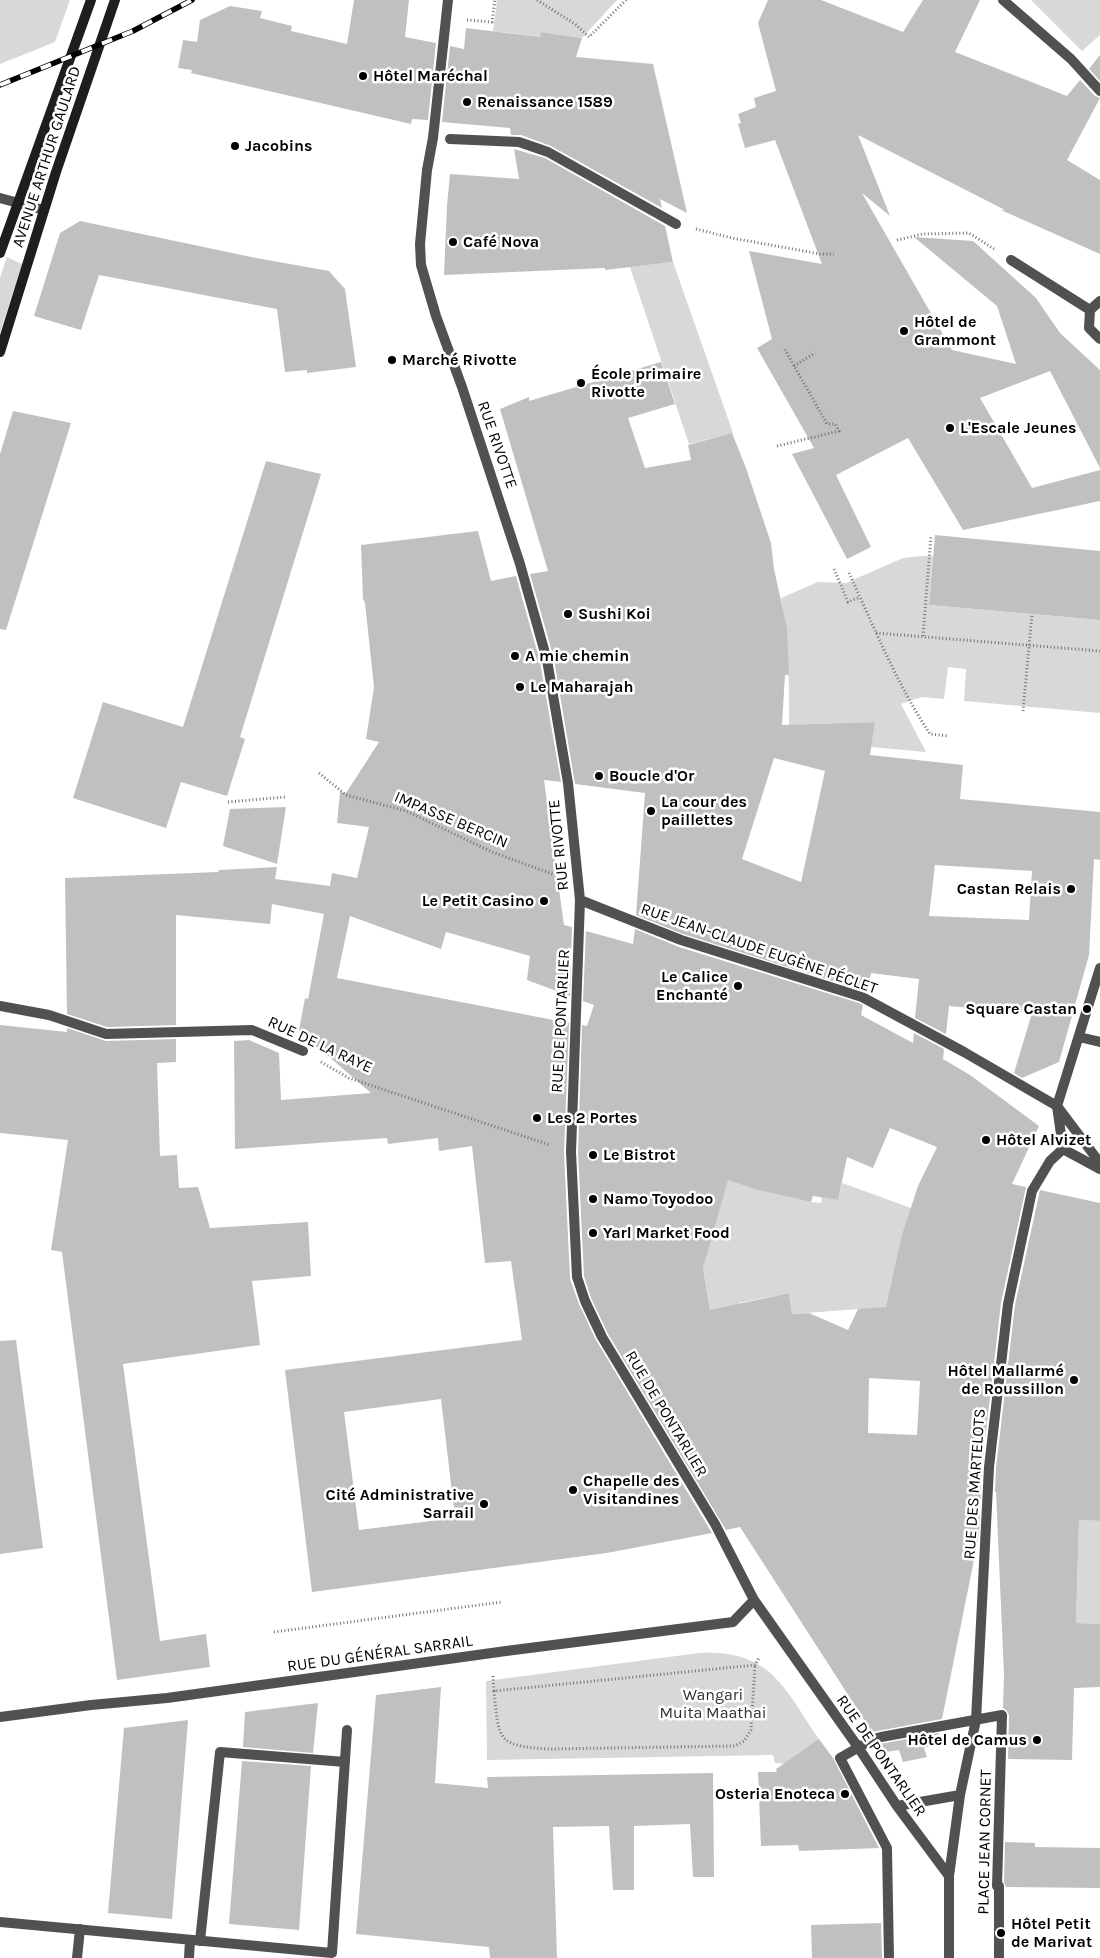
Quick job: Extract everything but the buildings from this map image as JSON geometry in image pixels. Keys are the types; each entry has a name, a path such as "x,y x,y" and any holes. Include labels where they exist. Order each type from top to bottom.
{"main road":[{"name":"AVENUE ARTHUR GAULARD","path":"0,253 91,0"},
{"name":"AVENUE ARTHUR GAULARD","path":"0,352 44,210 115,0"}],"street":[{"name":"RUE RIVOTTE","path":"448,0 433,138 426,179 420,244 421,265 436,316 502,505 547,660 568,783 580,900"},
{"path":"1003,0 1070,59 1100,91"},
{"path":"450,139 519,142 548,152 676,224"},
{"path":"0,198 44,210"},
{"path":"1011,260 1090,310"},
{"path":"1100,301 1090,310 1089,328 1100,339"},
{"name":"RUE JEAN-CLAUDE EUGÈNE PÉCLET","path":"580,900 681,940 862,996 1057,1106"},
{"name":"RUE DE PONTARLIER","path":"580,900 571,1152 577,1277 585,1301 602,1337 715,1524 754,1600 858,1747 897,1806 949,1876"},
{"path":"1100,968 1057,1106 1063,1149 1100,1169"},
{"name":"RUE DE LA RAYE","path":"0,1006 50,1015 106,1034 252,1030 302,1050"},
{"path":"1079,1037 1100,1042"},
{"path":"1057,1106 1100,1163"},
{"name":"RUE DES MARTELOTS","path":"949,1958 949,1876 960,1796 976,1720 990,1458 1008,1304 1032,1191 1050,1161 1063,1149"},
{"name":"RUE DU GÉNÉRAL SARRAIL","path":"0,1717 91,1705 167,1698 733,1622 754,1600"},
{"name":"PLACE JEAN CORNET","path":"889,1958 887,1848 840,1758 881,1736 1002,1715 1000,1842 998,1843 999,1958"},
{"path":"332,1953 347,1730"},
{"path":"189,1958 195,1940 220,1752 346,1762"},
{"path":"897,1806 960,1796"},
{"path":"0,1922 332,1953 343,1958"},
{"path":"77,1958 80,1929"}],"path":[{"path":"476,21 492,22 495,0"},
{"path":"537,0 574,24 589,37 626,0"},
{"path":"676,224 732,238 820,254 834,254"},
{"path":"897,240 923,234 969,233 1011,260"},
{"path":"777,446 839,431 835,424 827,424 784,348"},
{"path":"794,366 815,353"},
{"path":"924,636 931,535"},
{"path":"834,569 848,602 860,597"},
{"path":"849,573 876,633 920,720 930,734 949,736"},
{"path":"1023,711 1032,614"},
{"path":"876,633 1100,652"},
{"name":"IMPASSE BERCIN","path":"319,773 346,795 406,811 492,852 578,883"},
{"path":"228,802 285,797"},
{"name":"RUE DE LA RAYE","path":"302,1050 349,1078 553,1146"},
{"path":"274,1632 502,1602"},
{"path":"493,1676 498,1729 503,1737 514,1745 523,1748 735,1746 744,1741 751,1730 755,1665 759,1658"},
{"path":"494,1691 755,1665"}],"green space":[{"path":"0,0 70,0 55,42 0,64"},
{"path":"497,0 617,0 582,38 542,32 540,37 493,31"},
{"path":"1031,0 1100,0 1100,35 1082,51"},
{"path":"7,257 22,264 0,333 0,278"},
{"path":"673,262 733,433 689,444 630,267"},
{"path":"933,556 929,605 1100,620 1100,713 964,701 966,669 948,667 944,699 922,697 901,704 926,752 871,747 875,722 789,725 787,645 781,598 818,582 846,583 903,558"},
{"path":"725,1179 751,1188 821,1203 822,1197 838,1199 842,1183 911,1208 889,1312 859,1309 792,1314 789,1293 739,1303 742,1319 713,1326 703,1268"},
{"path":"1079,1520 1100,1521 1100,1624 1076,1623"},
{"name":"Wangari Muita Maathai","path":"699,1653 723,1653 743,1658 759,1665 773,1675 796,1703 819,1739 815,1765 775,1763 773,1755 487,1760 486,1681"}],"railway":[{"path":"0,85 133,31 192,0"}],"place":[{"name":"Hôtel Maréchal","path":"363,76"},
{"name":"Renaissance 1589","path":"467,102"},
{"name":"Jacobins","path":"235,146"},
{"name":"Café Nova","path":"453,242"},
{"name":"Hôtel de Grammont","path":"904,331"},
{"name":"Marché Rivotte","path":"392,360"},
{"name":"École primaire Rivotte","path":"581,383"},
{"name":"L'Escale Jeunes","path":"950,428"},
{"name":"Sushi Koi","path":"568,614"},
{"name":"A mie chemin","path":"515,656"},
{"name":"Le Maharajah","path":"520,687"},
{"name":"Boucle d'Or","path":"599,776"},
{"name":"La cour des paillettes","path":"651,811"},
{"name":"Castan Relais","path":"1071,889"},
{"name":"Le Petit Casino","path":"544,901"},
{"name":"Le Calice Enchanté","path":"738,986"},
{"name":"Square Castan","path":"1087,1009"},
{"name":"Les 2 Portes","path":"537,1118"},
{"name":"Hôtel Alvizet","path":"986,1140"},
{"name":"Le Bistrot","path":"593,1155"},
{"name":"Namo Toyodoo","path":"593,1199"},
{"name":"Yarl Market Food","path":"593,1233"},
{"name":"Hôtel Mallarmé de Roussillon","path":"1074,1380"},
{"name":"Chapelle des Visitandines","path":"573,1490"},
{"name":"Cité Administrative Sarrail","path":"484,1504"},
{"name":"Hôtel de Camus","path":"1037,1740"},
{"name":"Osteria Enoteca","path":"845,1794"},
{"name":"Hôtel Petit de Marivat","path":"1001,1933"}]}
